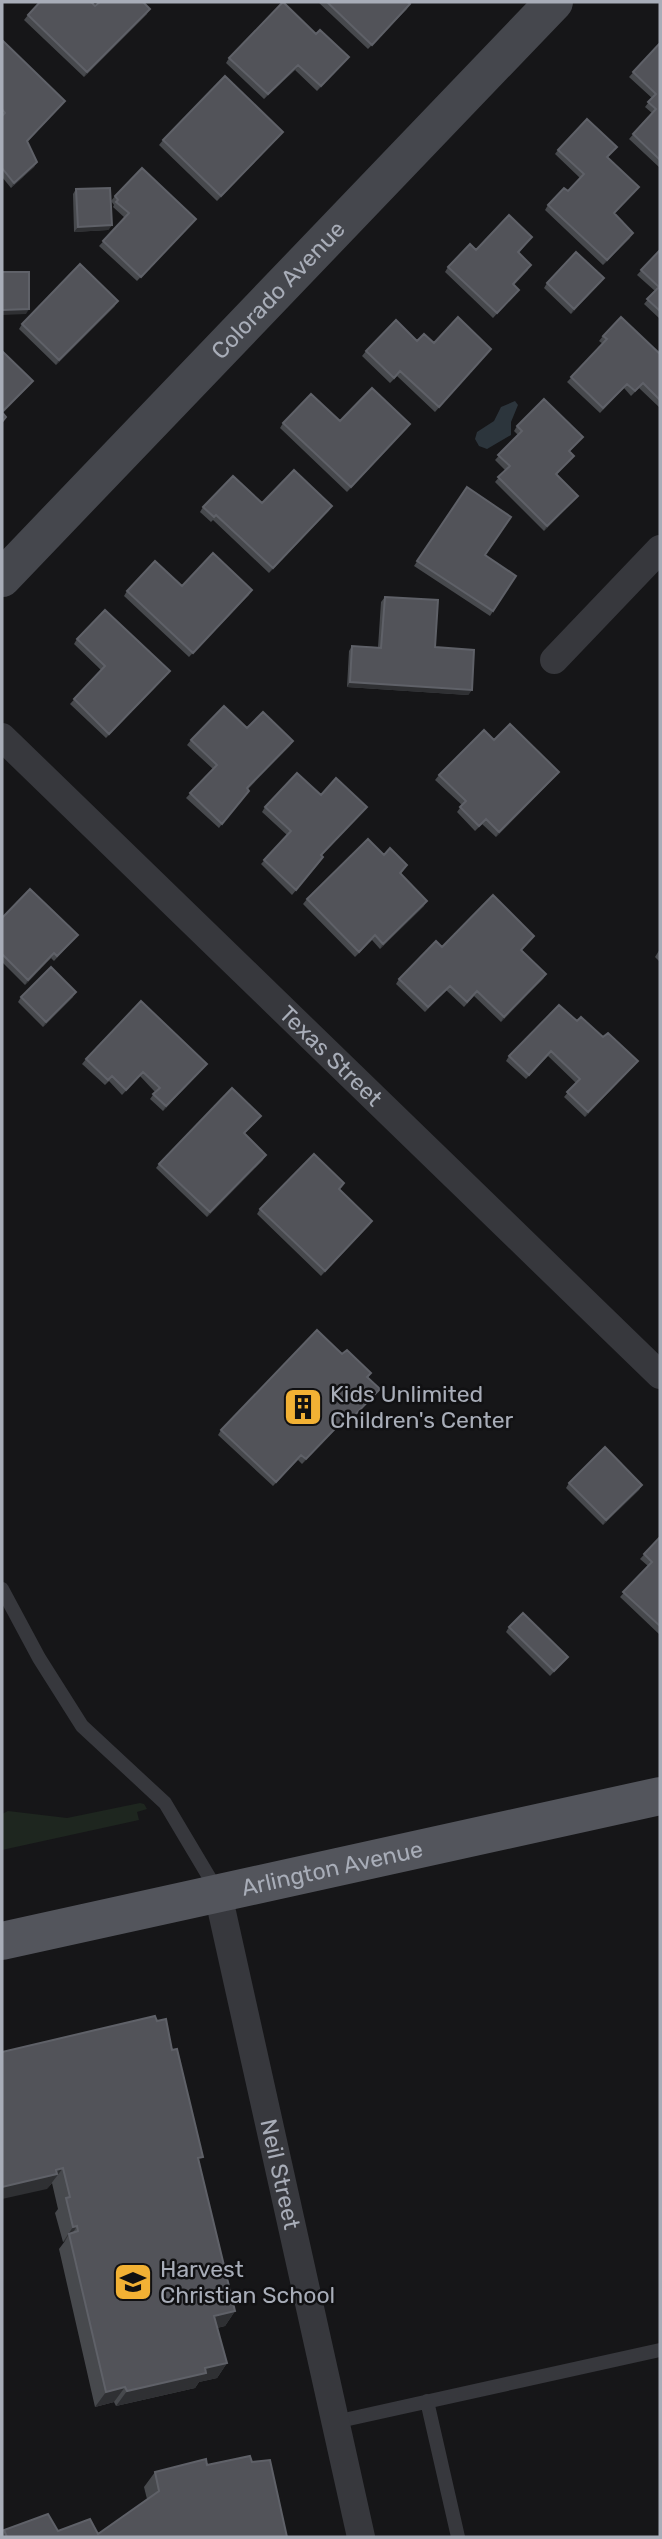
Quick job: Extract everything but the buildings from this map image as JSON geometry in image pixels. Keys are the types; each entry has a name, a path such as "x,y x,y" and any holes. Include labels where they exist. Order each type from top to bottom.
{"main road":[{"name":"Arlington Avenue","path":"2,1941 660,1796"}],"street":[{"name":"Colorado Avenue","path":"2,578 554,2"},
{"path":"555,660 660,549"},
{"name":"Texas Street","path":"2,737 660,1375"},
{"name":"Neil Street","path":"218,1894 361,2537"}],"lane":[{"path":"2,1589 39,1658 82,1726 165,1803 218,1894"},
{"path":"335,2422 660,2350"},
{"path":"427,2401 458,2537"}],"shaded area":[{"path":"515,401 518,405 511,422 511,435 487,449 479,446 475,439 477,432 494,421 501,407"},
{"path":"140,1803 147,1809 137,1812 139,1820 2,1850 2,1814 8,1811 67,1818"}],"place":[{"name":"Kids Unlimited Children's Center","path":"303,1407"},
{"name":"Harvest Christian School","path":"133,2282"}]}
